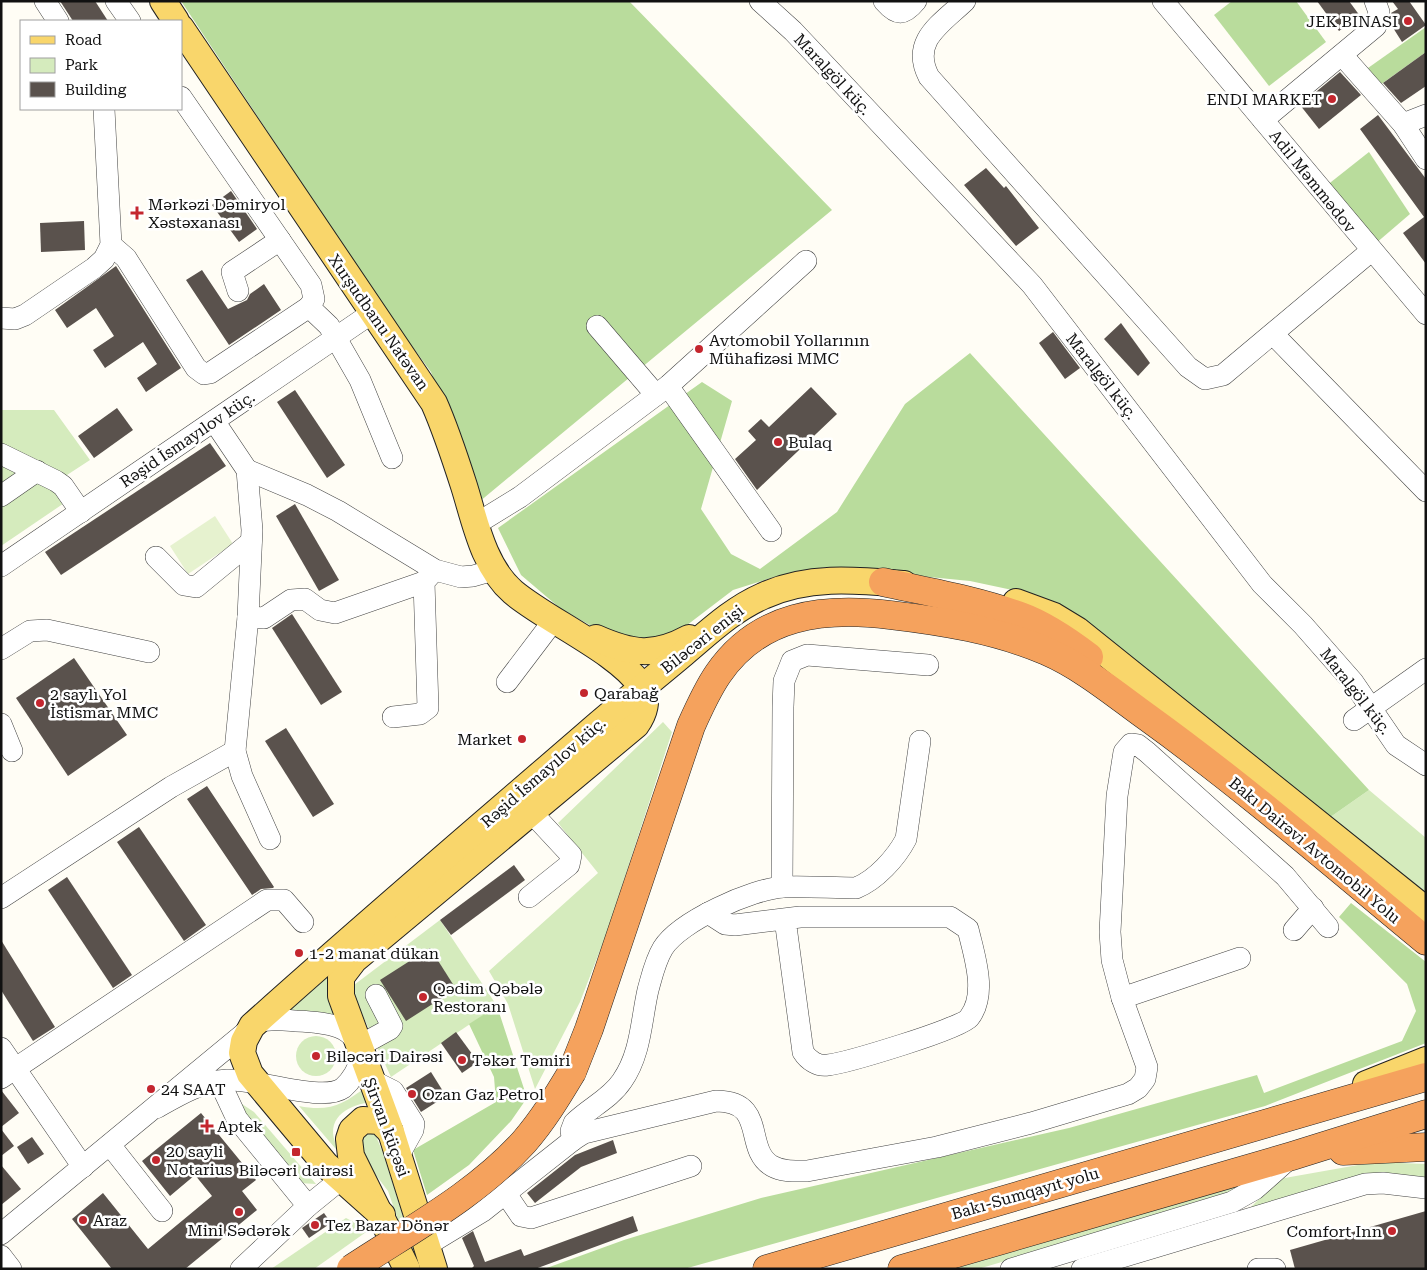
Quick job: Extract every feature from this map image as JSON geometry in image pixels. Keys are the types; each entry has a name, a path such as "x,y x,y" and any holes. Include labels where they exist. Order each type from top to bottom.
{"highway":[{"path":"883,582 951,597 1020,616 1039,624 1093,660 1204,758"},
{"path":"351,1269 450,1204 506,1160 538,1124 572,1072 589,1030 691,726 718,673 755,638 778,625 804,616 854,611 975,629 1013,638 1048,652 1079,669 1204,758"},
{"name":"Bakı Dairəvi Avtomobil Yolu","path":"1204,758 1426,942"},
{"name":"Bakı-Sumqayıt yolu","path":"767,1269 1426,1077"},
{"path":"902,1269 1292,1156 1426,1114"},
{"path":"1292,1156 1426,1147"}],"main road":[{"path":"163,1 175,20"},
{"name":"Xurşudbanu Natəvan","path":"182,29 434,403 450,442 476,524 494,570 512,591 554,620"},
{"name":"Biləcəri enişi","path":"641,687 725,618 763,596 783,588 812,581 883,582 974,591 1008,599 1054,616 1077,630 1426,910"},
{"path":"554,620 610,645 650,653 671,648 725,618"},
{"path":"554,620 611,658 641,687"},
{"path":"554,620 610,679 616,695 615,703 606,718"},
{"name":"Rəşid İsmayılov küç.","path":"252,1026 331,954 641,687"},
{"name":"Rəşid İsmayılov küç.","path":"354,960 636,725 645,707 641,687"},
{"name":"Şirvan küçəsi","path":"354,960 341,977 340,991 395,1143 430,1257"},
{"path":"252,1026 244,1041 242,1054 246,1067 256,1082 340,1180 382,1215"},
{"path":"1284,1118 1426,1060"},
{"path":"395,1143 380,1121 363,1120 356,1124 349,1139 351,1156 382,1215 407,1269"}],"street":[{"path":"45,1 57,20"},
{"path":"116,1 129,20"},
{"name":"Maralgöl küç.","path":"760,1 793,31 1032,285 1262,584 1303,625 1352,682 1362,714 1396,745 1424,762"},
{"path":"884,1 893,11 901,12 908,11 916,1"},
{"path":"965,1 926,41 922,52 923,66 929,77 1188,367 1206,380 1223,375 1371,251"},
{"name":"Adil Məmmədov","path":"1163,1 1264,120 1371,251 1426,314"},
{"path":"1264,120 1376,26 1379,12 1375,1"},
{"path":"1342,55 1403,124 1426,159"},
{"path":"111,246 126,258 196,368 204,374 210,374 309,307 314,299 311,285 182,98"},
{"path":"1,318 14,319 26,315 94,268 104,259 111,246 104,110"},
{"path":"1403,124 1426,115"},
{"path":"238,292 232,272 280,240"},
{"path":"476,524 520,497 662,390 806,261"},
{"path":"309,307 329,326 360,380 392,458"},
{"name":"Rəşid İsmayılov küç.","path":"1,566 372,313"},
{"path":"597,326 662,390 771,531"},
{"path":"1272,334 1426,491"},
{"path":"214,420 247,470 251,542 248,617 235,751 242,776 270,839"},
{"path":"1,454 36,470 63,486 81,512"},
{"path":"1,496 36,470"},
{"path":"247,470 307,495 338,511 429,576"},
{"path":"156,557 184,585 196,588 251,542"},
{"path":"248,617 264,618 291,600 306,599 320,610 335,613 429,576 473,576 494,570"},
{"path":"393,717 420,714 428,708 429,576"},
{"path":"507,682 554,620"},
{"path":"1,649 30,631 47,630 149,652"},
{"path":"782,888 784,681 792,661 807,655 928,665"},
{"path":"1362,714 1426,669"},
{"path":"1,724 12,751"},
{"path":"573,1140 571,1131 574,1123 613,1093 631,1066 644,1021 648,993 656,962 664,946 681,929 708,912 758,893 782,888 856,888 865,884 899,852 906,839 920,741"},
{"path":"430,1257 483,1211 573,1140 597,1130 716,1100 730,1101 740,1105 748,1115 762,1156 771,1165 787,1171 807,1171 937,1148 1031,1123 1128,1094 1138,1088 1145,1079 1147,1067 1122,998 1112,960 1110,932 1117,796 1124,752 1131,744 1138,745 1162,765 1285,876 1328,927"},
{"path":"1,898 171,787 235,751"},
{"path":"529,897 569,865 571,860 570,855 531,812"},
{"path":"8,1072 267,900 284,900 304,922"},
{"path":"1294,930 1313,908"},
{"path":"708,912 725,924 735,925 786,919 950,917 968,929 978,970 977,1000 968,1018 939,1034 827,1066 807,1059 803,1052 786,919"},
{"path":"1122,998 1240,958"},
{"path":"359,1046 390,1030 392,1026 376,996"},
{"path":"1,1234 156,1108 252,1026 270,1020 324,1023 342,1028 349,1033 359,1046 358,1066 350,1081 338,1091 329,1093 309,1092 256,1082 238,1080 213,1081 191,1088 156,1108"},
{"path":"1,1048 8,1072 83,1167"},
{"path":"213,1081 223,1089 238,1119 308,1206"},
{"path":"110,1145 162,1211"},
{"path":"1011,1269 1056,1263 1232,1202 1255,1188 1292,1156"},
{"path":"506,1194 520,1216 531,1218 691,1166"},
{"path":"241,1269 308,1206 340,1180"},
{"path":"1082,1269 1365,1184 1382,1183 1426,1188"},
{"path":"1,1256 10,1269"},
{"path":"1258,1269 1276,1269"}],"green space":[{"path":"181,1 629,1 832,210 479,502 431,372 392,319"},
{"path":"1232,1 1296,1 1326,42 1269,86 1214,15"},
{"path":"1426,27 1426,52 1380,85 1368,68"},
{"path":"1369,152 1410,214 1375,244 1326,186"},
{"path":"970,353 1369,790 1329,818 1017,591 970,581 827,567 774,577 733,590 674,635 622,643 561,609 521,575 498,528 702,382 732,401 701,509 731,554 760,569 837,512 905,404"},
{"path":"1,410 54,410 90,460 67,475 79,493 1,546"},
{"path":"215,516 233,544 188,574 170,546"},
{"path":"663,722 672,732 606,935 580,1002 535,1089 508,1004 489,971 598,873 558,823"},
{"path":"1369,790 1426,838 1426,892 1329,818"},
{"path":"1351,903 1426,962 1426,1043 1265,1106 684,1269 544,1269 624,1240 761,1198 1069,1128 1257,1075 1264,1093 1402,1041 1416,1011 1407,984 1339,917"},
{"name":"Qədim Qəbələ Restoranı","path":"440,920 497,1006 391,1077 350,988"},
{"path":"336,966 340,1022 285,1013"},
{"path":"497,1006 527,1098 511,1121 469,1165 427,1195 413,1150 496,1102 494,1077 469,1024"},
{"name":"Biləcəri Dairəsi","path":"320,1036 327,1039 333,1045 336,1056 335,1064 327,1073 320,1076 312,1076 305,1073 297,1064 296,1052 299,1045 308,1037"},
{"path":"367,1086 372,1102 356,1105 342,1113 334,1125 335,1142 347,1162 299,1106 319,1108 335,1105 350,1098"},
{"path":"236,1100 254,1112 316,1184 299,1183 244,1119"},
{"path":"371,1132 376,1136 383,1153 420,1269 415,1269 388,1191 359,1153 362,1134"},
{"path":"1375,1162 1426,1164 1426,1179 1246,1212 1279,1179"},
{"path":"1239,1183 1239,1192 978,1269 952,1269"},
{"path":"346,1218 369,1230 314,1269 271,1269"}],"building":[{"path":"60,1 95,1 107,20 72,20"},
{"path":"1317,1 1349,1 1360,16 1339,31"},
{"name":"JEK BINASI","path":"1392,1 1409,1 1426,25 1402,42 1390,23 1395,20 1391,13 1398,9"},
{"path":"1426,52 1426,86 1401,103 1383,83"},
{"name":"ENDI MARKET","path":"1340,72 1361,95 1319,129 1300,105"},
{"path":"1378,115 1426,179 1426,264 1403,233 1424,217 1360,129"},
{"path":"986,168 1004,188 1006,186 1039,228 1016,246 964,185"},
{"path":"231,191 257,229 239,242 212,205"},
{"path":"84,221 85,250 41,252 40,223"},
{"path":"116,266 181,368 146,392 137,378 157,364 143,342 105,368 93,350 114,336 96,308 67,328 55,310"},
{"path":"202,270 228,309 247,300 250,294 264,284 281,310 229,345 186,280"},
{"path":"1121,323 1150,363 1138,376 1104,339"},
{"path":"1053,332 1080,368 1065,379 1039,343"},
{"path":"811,387 837,414 757,490 735,459 756,440 748,431 761,419 769,427"},
{"path":"295,390 345,465 327,478 277,402"},
{"path":"117,408 133,430 94,458 78,436"},
{"path":"210,443 226,466 61,575 45,552"},
{"path":"295,504 339,580 319,591 276,516"},
{"path":"292,614 342,692 321,705 272,628"},
{"path":"74,658 127,735 68,776 16,698"},
{"path":"286,728 334,804 313,817 265,741"},
{"path":"207,786 273,888 261,889 252,895 187,799"},
{"path":"139,827 206,925 184,941 117,842"},
{"path":"514,865 525,880 451,935 440,920"},
{"path":"67,877 132,975 113,988 48,890"},
{"path":"1,940 55,1027 33,1041 1,990"},
{"path":"430,948 456,989 406,1021 380,980"},
{"path":"456,1032 478,1062 462,1073 441,1043"},
{"path":"431,1072 446,1096 421,1112 406,1088"},
{"path":"1,1090 19,1113 1,1127"},
{"path":"201,1113 256,1180 242,1191 257,1210 185,1269 112,1269 72,1219 103,1193 148,1249 212,1196 195,1175 170,1196 142,1161"},
{"path":"1,1129 14,1146 1,1156"},
{"path":"32,1137 44,1154 28,1164 17,1147"},
{"path":"613,1140 617,1153 581,1167 535,1203 527,1193 575,1155"},
{"path":"1,1165 21,1189 1,1205"},
{"name":"Comfort Inn","path":"1426,1211 1426,1269 1295,1269 1290,1250"},
{"path":"324,1213 331,1223 309,1238 302,1228"},
{"path":"633,1216 638,1231 535,1269 471,1269 474,1266 462,1238 473,1231 485,1262 521,1249 524,1256"}],"place":[{"name":"JEK BINASI","path":"1408,21"},
{"name":"ENDI MARKET","path":"1332,99"},
{"name":"Mərkəzi Dəmiryol Xəstəxanası","path":"137,213"},
{"name":"Avtomobil Yollarının Mühafizəsi MMC","path":"699,349"},
{"name":"Bulaq","path":"778,442"},
{"name":"Qarabağ","path":"584,693"},
{"name":"2 saylı Yol İstismar MMC","path":"40,703"},
{"name":"Market","path":"522,739"},
{"name":"1-2 manat dükan","path":"299,953"},
{"name":"Qədim Qəbələ Restoranı","path":"423,997"},
{"name":"Biləcəri Dairəsi","path":"316,1056"},
{"name":"Təkər Təmiri","path":"462,1060"},
{"name":"24 SAAT","path":"151,1089"},
{"name":"Ozan Gaz Petrol","path":"412,1094"},
{"name":"Aptek","path":"207,1126"},
{"name":"Biləcəri dairəsi","path":"296,1152"},
{"name":"20 sayli Notarius","path":"156,1160"},
{"name":"Mini Sədərək","path":"239,1212"},
{"name":"Araz","path":"83,1220"},
{"name":"Tez Bazar Dönər","path":"315,1225"},
{"name":"Comfort Inn","path":"1392,1231"}]}
